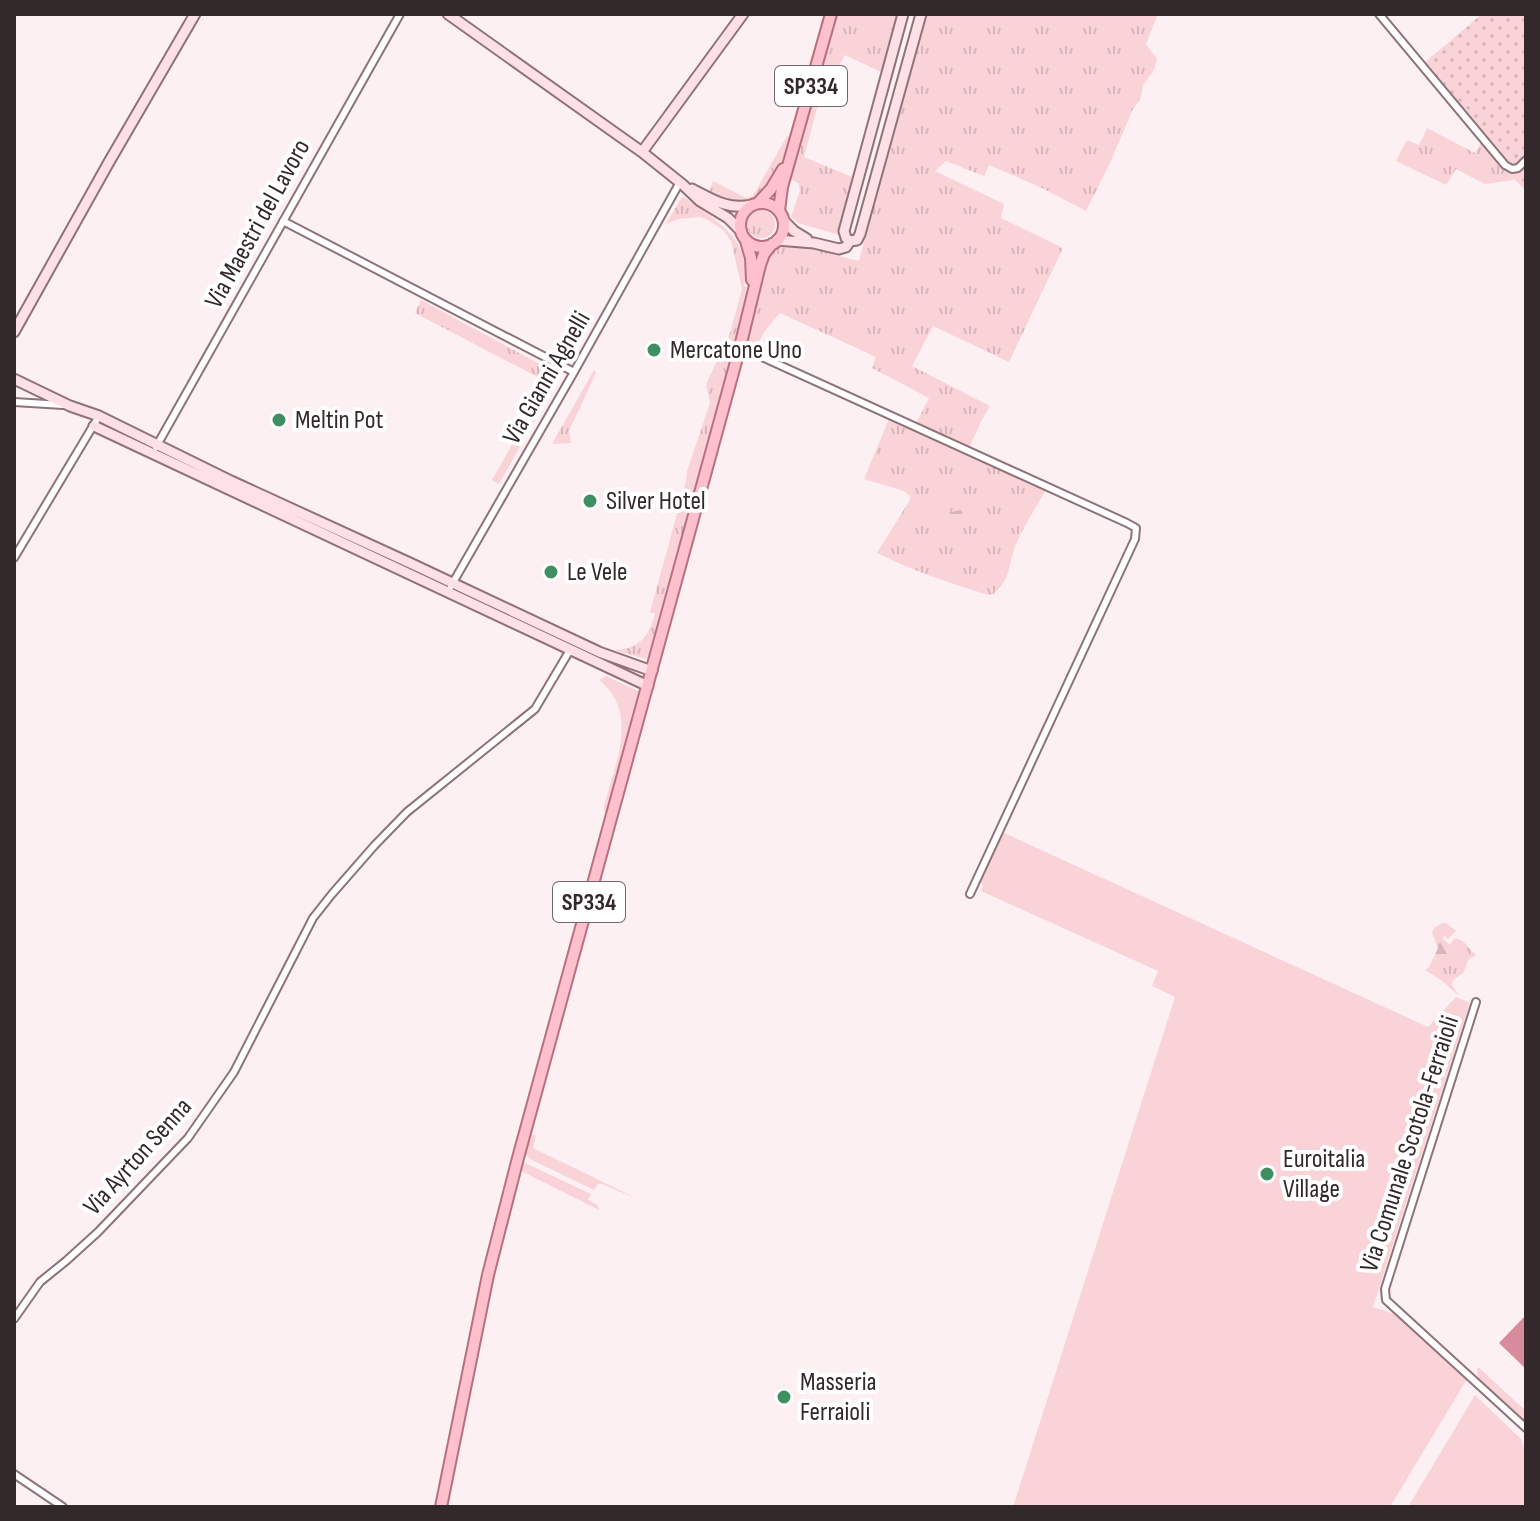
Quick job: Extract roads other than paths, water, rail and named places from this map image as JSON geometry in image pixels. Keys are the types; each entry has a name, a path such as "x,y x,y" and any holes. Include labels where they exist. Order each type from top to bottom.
{"main road":[{"name":"SP334","path":"441,1507 488,1275 510,1187 764,254 783,232 782,187 831,14"},
{"name":"SP334","path":"751,300 751,258 742,233 741,217 771,189 790,157"},
{"path":"755,204 770,204 781,216"},
{"path":"742,233 754,245 765,246 774,242"}],"street":[{"path":"14,332 195,14"},
{"name":"Via Maestri del Lavoro","path":"153,454 400,14"},
{"path":"448,14 642,152 691,193 728,218 742,233"},
{"path":"642,152 743,14"},
{"path":"850,241 844,231 903,14"},
{"path":"774,242 814,243 839,249 859,237 921,14"},
{"path":"1379,14 1505,165 1518,168 1526,160"},
{"path":"899,31 915,36"},
{"path":"864,154 882,159"},
{"path":"681,183 727,206 755,204"},
{"name":"Via Gianni Agnelli","path":"450,588 681,183"},
{"path":"781,216 794,231 814,243"},
{"path":"283,221 574,372"},
{"path":"740,347 1136,528 1135,539 970,894"},
{"path":"14,379 157,444 648,686"},
{"path":"14,402 70,406"},
{"path":"14,558 99,416"},
{"path":"94,426 450,588"},
{"path":"572,646 652,671"},
{"name":"Via Ayrton Senna","path":"14,1319 40,1282 98,1232 188,1138 234,1072 313,918 407,812 535,709 572,646"},
{"name":"Via Comunale Scotola-Ferraioli","path":"1476,1002 1385,1289 1386,1300 1526,1428"},
{"path":"14,1474 63,1507"}],"place":[{"name":"Mercatone Uno","path":"654,350"},
{"name":"Meltin Pot","path":"279,420"},
{"name":"Silver Hotel","path":"590,501"},
{"name":"Le Vele","path":"551,572"},
{"name":"Euroitalia Village","path":"1267,1174"},
{"name":"Masseria Ferraioli","path":"784,1397"}]}
